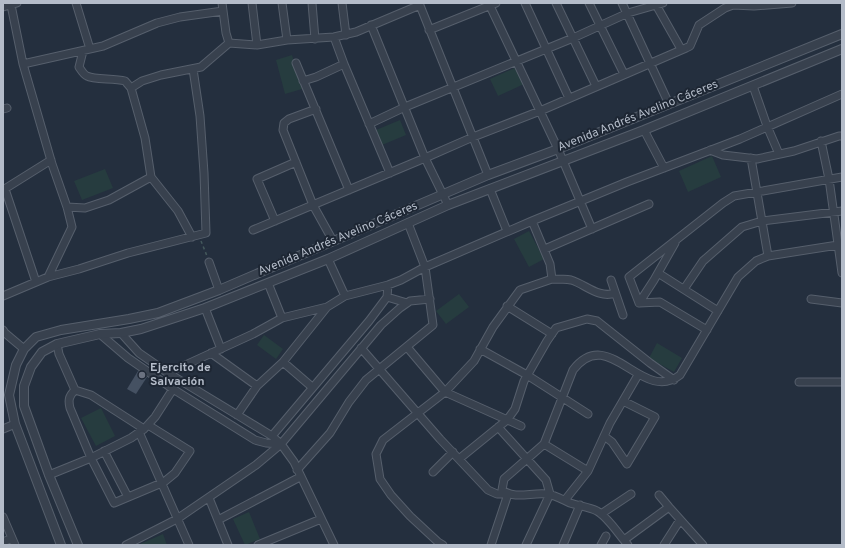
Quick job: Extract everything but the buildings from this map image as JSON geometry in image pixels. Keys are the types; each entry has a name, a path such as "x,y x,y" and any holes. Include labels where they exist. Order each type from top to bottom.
{"street":[{"path":"76,3 86,50 79,67 86,76 92,78 125,81 131,88 145,138 151,177 178,212 192,237"},
{"path":"222,3 226,33 229,43"},
{"path":"252,3 257,44"},
{"path":"282,3 287,40"},
{"path":"312,3 315,39"},
{"path":"342,3 346,35"},
{"path":"525,3 569,98"},
{"path":"556,3 596,86"},
{"path":"589,3 624,74"},
{"path":"622,3 651,62 669,104"},
{"path":"253,230 473,137 540,111 690,46 699,25 724,8 733,5 754,6 792,3"},
{"path":"3,7 14,4 23,64 72,227 48,277"},
{"path":"131,88 142,81 161,75 201,67 229,43 257,44 346,35 419,4 488,175"},
{"path":"370,124 405,107 573,38 628,13 658,4 681,49"},
{"path":"429,30 488,5 517,61 558,149 592,229"},
{"path":"23,64 103,46 157,23 180,17 223,11"},
{"path":"371,25 425,158 448,205"},
{"name":"Avenida Andrés Avelino Cáceres","path":"61,545 15,424 9,395 16,365 24,349 36,338 62,330 158,313 219,290 488,175 558,149 842,34"},
{"path":"334,37 390,173"},
{"name":"Avenida Andrés Avelino Cáceres","path":"78,545 49,475 24,406 24,386 31,366 42,352 57,344 100,334 121,333 141,329 205,308 328,259 448,205 644,130 842,49"},
{"path":"296,63 349,190"},
{"path":"303,81 316,77 344,64"},
{"path":"3,296 48,277 79,269 128,253 206,234 200,116 193,69"},
{"path":"754,86 779,154"},
{"path":"168,373 253,334 282,318 327,307 345,296 401,280 425,267 507,231 710,150 842,94"},
{"path":"316,108 289,119 284,124 284,130 313,205 333,241"},
{"path":"644,130 664,168"},
{"path":"710,150 723,155 757,159 794,151 821,141 842,136"},
{"path":"821,141 829,179 842,273"},
{"path":"751,158 768,256"},
{"path":"36,282 4,190 51,160"},
{"path":"275,221 257,179 296,162"},
{"path":"67,207 85,208 109,200 151,177"},
{"path":"639,303 629,277 723,202 734,196 842,177"},
{"path":"490,189 507,231"},
{"path":"545,249 648,204"},
{"path":"684,289 692,275 703,261 742,228 762,221 842,211"},
{"path":"532,221 545,249 550,264 552,279"},
{"path":"218,520 299,473 330,433 349,402 366,380 433,325 425,267 408,223"},
{"path":"639,303 677,239"},
{"path":"508,494 502,490 504,479 544,444 573,370 577,365 596,354 606,355 638,375 656,381 668,382 674,380 680,375 738,277 756,261 768,256 838,244"},
{"path":"328,259 345,296"},
{"path":"209,262 219,290"},
{"path":"658,273 718,311"},
{"path":"443,545 410,516 391,495 380,478 376,454 383,440 444,392 474,361 493,327 520,290 552,279 570,280 588,289 603,294 609,295 615,293"},
{"path":"611,280 623,315"},
{"path":"268,283 282,318"},
{"path":"272,436 369,321 387,297 388,284"},
{"path":"387,297 407,303"},
{"path":"810,298 842,303"},
{"path":"126,545 177,519 256,465 281,444 381,325 410,301 430,299"},
{"path":"639,303 660,302 707,330"},
{"path":"507,306 552,334"},
{"path":"237,415 258,386 283,362 327,307"},
{"path":"205,308 221,349"},
{"path":"459,458 498,427 515,410 527,375 556,328 587,319 597,321 674,380"},
{"path":"102,323 121,333 139,353 168,373 272,436 281,444 294,462 334,545"},
{"path":"4,333 24,349"},
{"path":"100,334 128,358 255,440 266,443 281,444"},
{"path":"57,344 59,354 75,390 91,395 144,429 190,451 175,473 161,483 114,503 91,458 70,408 70,395 75,390"},
{"path":"407,347 444,392 520,426"},
{"path":"361,348 488,490 497,494 516,496 537,493 550,494 596,510 608,520 626,543 668,507"},
{"path":"480,349 527,375 588,414"},
{"path":"211,353 258,386"},
{"path":"283,362 312,387"},
{"path":"565,500 588,471 604,436 638,375"},
{"path":"799,382 842,382"},
{"path":"49,475 91,458 131,438 144,429 155,417 173,388"},
{"path":"604,436 612,442 627,464 655,417 623,401"},
{"path":"3,429 15,424"},
{"path":"498,427 546,480 550,494 526,545"},
{"path":"144,429 161,483 189,545"},
{"path":"544,444 588,471"},
{"path":"104,451 128,497"},
{"path":"433,472 453,452"},
{"path":"491,545 508,494"},
{"path":"601,514 631,494"},
{"path":"659,495 703,545"},
{"path":"208,498 228,545"},
{"path":"563,545 580,505"},
{"path":"3,517 15,545"},
{"path":"258,545 321,519"},
{"path":"664,545 680,520"},
{"path":"601,545 606,536"},
{"path":"3,542 12,538"}],"path":[{"path":"199,235 209,262"}],"green space":[{"path":"292,55 302,89 285,94 276,60"},
{"path":"517,67 524,84 498,96 490,79"},
{"path":"400,120 406,135 382,145 376,130"},
{"path":"712,156 721,177 688,192 679,171"},
{"path":"105,169 113,188 82,200 74,181"},
{"path":"529,231 544,259 529,267 514,239"},
{"path":"459,294 469,307 446,324 436,311"},
{"path":"264,335 283,349 276,359 257,345"},
{"path":"657,343 682,358 674,372 649,358"},
{"path":"101,408 115,436 96,446 81,418"},
{"path":"249,512 260,539 245,545 233,519"},
{"path":"163,534 167,545 138,545"}],"place":[{"name":"Ejercito de Salvación","path":"142,375"}]}
